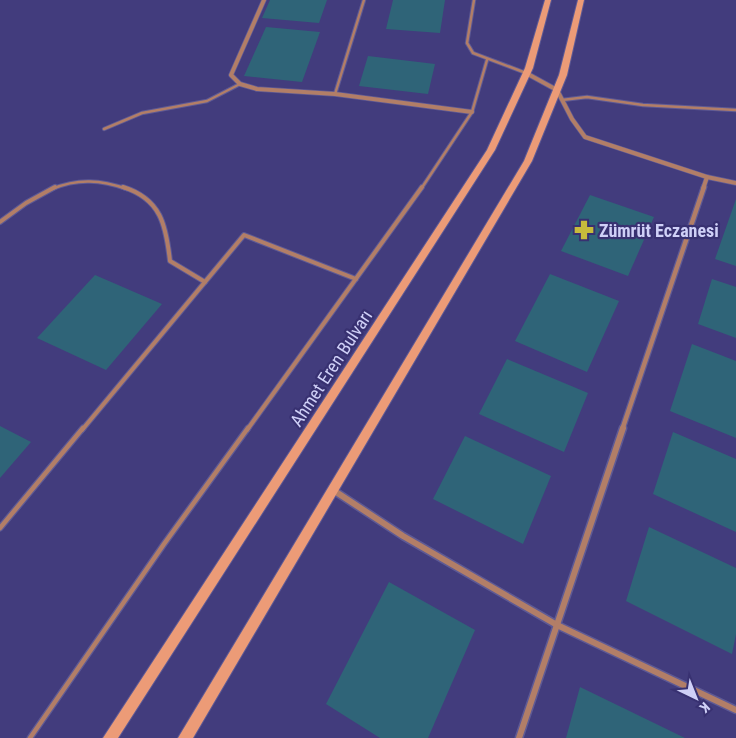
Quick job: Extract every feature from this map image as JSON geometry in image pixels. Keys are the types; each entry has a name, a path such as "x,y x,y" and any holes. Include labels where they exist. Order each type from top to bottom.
{"main road":[{"name":"Ahmet Eren Bulvarı","path":"110,738 491,150 526,73 548,0"},
{"path":"185,738 528,161 563,75 581,0"}],"street":[{"path":"264,0 231,75 240,84 257,89 336,94 472,112"},
{"path":"526,73 557,90 572,119 585,137 706,177 736,183"},
{"path":"518,738 706,177"},
{"path":"332,490 403,536 557,625 736,710"}],"lane":[{"path":"336,94 364,0"},
{"path":"474,0 468,43 473,53 487,60 526,73"},
{"path":"30,738 164,544 432,174 472,112 487,60"},
{"path":"104,128 147,112 200,104 221,96 240,84"},
{"path":"562,100 587,97 643,105 736,110"},
{"path":"0,222 28,202 48,191 75,181 103,182 131,189 155,204 163,218 170,261 205,282"},
{"path":"0,528 244,235 356,280"}],"building":[{"path":"270,0 327,0 319,23 262,18"},
{"path":"393,0 445,0 440,33 386,29"},
{"path":"266,27 320,32 302,82 244,76"},
{"path":"368,56 435,64 428,94 359,86"},
{"path":"590,195 654,217 628,276 561,251"},
{"path":"736,199 736,266 715,259"},
{"path":"550,274 619,301 587,372 515,341"},
{"path":"95,275 162,304 106,370 37,338"},
{"path":"712,279 736,287 736,338 698,324"},
{"path":"692,344 736,361 736,438 670,411"},
{"path":"507,359 588,393 564,452 479,414"},
{"path":"0,426 31,442 0,478"},
{"path":"673,432 736,459 736,532 653,494"},
{"path":"465,436 551,476 523,544 433,499"},
{"path":"649,527 736,568 736,634 732,654 626,601"},
{"path":"389,582 475,630 428,738 380,738 326,704"},
{"path":"580,687 685,738 566,738"}],"place":[{"name":"Zümrüt Eczanesi","path":"584,230"}]}
